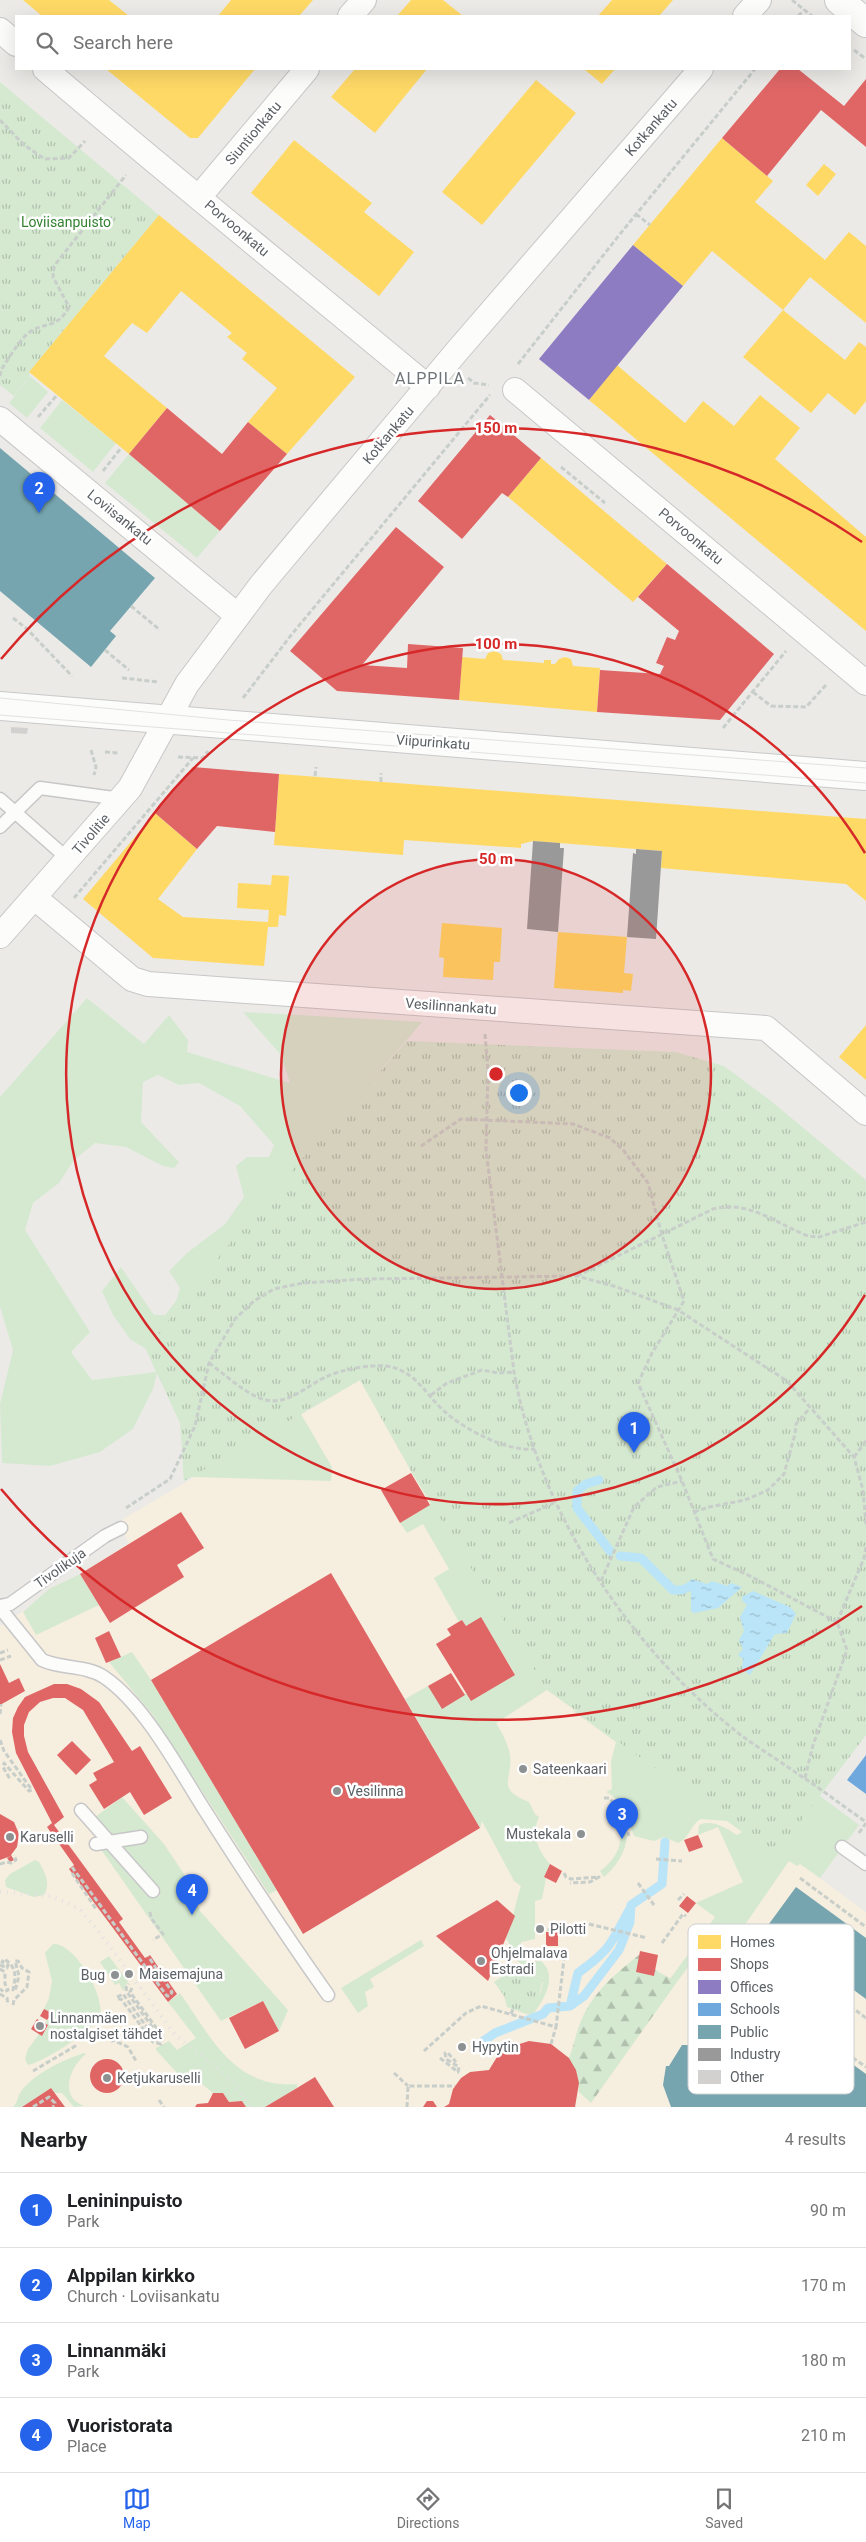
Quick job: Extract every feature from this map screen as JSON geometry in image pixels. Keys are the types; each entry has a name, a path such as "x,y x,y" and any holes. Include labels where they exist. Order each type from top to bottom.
{"street":[{"path":"351,15 364,0"},
{"path":"746,15 759,0"},
{"path":"839,0 866,23"},
{"path":"0,30 15,43"},
{"name":"Porvoonkatu","path":"46,70 428,387"},
{"name":"Siuntionkatu","path":"199,197 306,70"},
{"name":"Kotkankatu","path":"166,721 187,684 261,585 699,70"},
{"name":"Porvoonkatu","path":"507,383 866,682"},
{"name":"Loviisankatu","path":"0,418 238,616"},
{"name":"Viipurinkatu","path":"0,706 224,726 866,776"},
{"name":"Tivolitie","path":"0,936 130,788 150,755 166,721"},
{"name":"Vesilinnankatu","path":"35,898 132,979 148,984 766,1028 866,1113"}],"lane":[{"path":"0,827 40,788 121,799"},
{"path":"0,799 68,859"},
{"name":"Tivolikuja","path":"0,1607 10,1604 105,1536 120,1528"},
{"path":"0,1607 42,1660 50,1664 86,1670 101,1676 117,1687 154,1732 288,1940 328,1995"},
{"path":"81,1810 154,1891"},
{"path":"96,1844 141,1837"},
{"path":"842,1847 866,1864"}],"path":[{"path":"792,0 811,15"},
{"path":"799,15 804,10"},
{"path":"851,47 866,59"},
{"path":"203,758 224,726 292,634 507,383 636,214 754,70"},
{"path":"0,120 24,146 45,159 69,158 85,141"},
{"path":"0,376 1,370 29,333 58,322 64,316 69,307 53,277 54,266 126,175"},
{"path":"636,214 650,225"},
{"path":"31,424 57,395"},
{"path":"97,479 121,448"},
{"path":"131,606 160,630"},
{"path":"13,618 72,676"},
{"path":"105,650 129,670"},
{"path":"723,728 787,650"},
{"path":"122,678 187,684"},
{"path":"753,692 771,706 806,707 826,685"},
{"path":"58,918 194,758"},
{"path":"315,776 316,767"},
{"path":"381,782 382,773"},
{"path":"484,1008 488,1071 486,1150 514,1372 535,1449 554,1503 601,1582 662,1661 699,1698 742,1736 866,1822"},
{"path":"421,1146 461,1119 574,1124 610,1138 624,1151 648,1183 662,1235 684,1301 652,1353 638,1382 682,1481 713,1560 750,1576 838,1622"},
{"path":"576,1276 713,1210 726,1206 747,1208 808,1236 819,1237 866,1222"},
{"path":"105,1536 114,1516 170,1479 194,1426 209,1363 235,1319 254,1300 274,1289 303,1283 366,1279 576,1276 617,1287 678,1310 787,1381 809,1409 854,1457 863,1490 866,1524"},
{"path":"209,1363 265,1400 287,1398 328,1376 366,1367 393,1367 414,1376 442,1409 479,1434 525,1450 535,1449"},
{"path":"431,1394 447,1383 482,1370 498,1373 514,1372"},
{"path":"694,1512 745,1500 768,1490 784,1474 796,1434 796,1424 809,1409"},
{"path":"854,1457 866,1441"},
{"path":"601,1582 634,1507 657,1487 682,1481"},
{"path":"510,1523 554,1503"},
{"path":"805,1778 813,1746 847,1650 838,1622 864,1558 866,1546"},
{"path":"0,1714 1,1704"},
{"path":"0,1740 4,1751 32,1790 29,1791 4,1763 3,1767 10,1779"},
{"path":"604,1798 609,1798 621,1811 629,1836"},
{"path":"0,1864 7,1862 11,1864 16,1861 14,1855"},
{"path":"656,1859 682,1861"},
{"path":"72,1867 167,1996 170,1996 172,1992 148,1956"},
{"path":"72,1873 96,1910"},
{"path":"564,1873 566,1877 571,1879 598,1877 590,1882 570,1883"},
{"path":"800,1878 866,1927"},
{"path":"638,1883 654,1905"},
{"path":"678,1900 684,1894"},
{"path":"662,1943 683,1914 686,1916"},
{"path":"151,1918 162,1934 154,1940"},
{"path":"540,1929 552,1930 552,1921"},
{"path":"589,1924 647,1938"},
{"path":"0,1965 7,1968 8,1965 2,1962 4,1959 11,1963 16,1975 13,1990 16,1991 19,1976 15,1961 18,1961 22,1968 29,1972 27,1987 14,2000 13,2005"},
{"path":"551,2044 558,2016 564,1959"},
{"path":"0,1969 5,1972 5,1984 8,1990 4,1992 0,1990"},
{"path":"117,1998 123,1994 156,2040 160,2041 160,2038 127,1992 126,1988 131,1986"},
{"path":"0,1994 7,1998 8,2005"},
{"path":"424,2051 466,2013 475,2008 487,2007 556,2027"},
{"path":"512,2009 513,2015"},
{"path":"854,2009 866,2018"},
{"path":"111,2042 119,2042 128,2047 136,2061"},
{"path":"33,2071 77,2045"},
{"path":"440,2058 458,2072 459,2067 446,2059 445,2053 448,2053 456,2062"},
{"path":"854,2059 866,2067"},
{"path":"394,2074 408,2086 454,2086"},
{"path":"407,2107 408,2086"},
{"path":"33,2107 49,2097 55,2103 53,2107"},
{"path":"159,2100 164,2107"}],"shaded area":[{"path":"360,1380 410,1468 787,1863 789,1861 799,1863 866,1912 866,2107 0,2107 0,1626 31,1606 49,1589 80,1574 129,1543 118,1522"}],"green space":[{"name":"Loviisanpuisto","path":"0,82 159,215 29,372 30,376 14,396 0,385"},
{"path":"30,376 48,392 27,418 9,403"},
{"path":"62,400 116,443 93,472 40,428"},
{"path":"129,454 220,531 197,558 105,483"},
{"path":"87,998 144,1044 169,1015 188,1040 187,1052 290,1083 281,1055 243,1012 422,1022 373,1079 180,1423 157,1373 153,1389 133,1429 100,1452 50,1466 2,1463 0,1404 13,1350 0,1307 0,1097","holes":["158,1075 179,1085 199,1083 240,1106 274,1145 269,1157 247,1157 236,1166 244,1197 225,1224 187,1253 169,1271 180,1288 176,1301 165,1315 154,1315 121,1267 102,1291 113,1315 130,1339 146,1349 156,1372 92,1380 71,1352 90,1332 25,1230 33,1203 59,1183 74,1160 95,1143 126,1147 163,1166 174,1168 179,1162 141,1122 143,1082"]},
{"path":"407,1041 675,1052 724,1066 771,1101 866,1180 866,1735 775,1855 547,1690 412,1473 360,1380 184,1481 180,1423 146,1349 249,1219"},
{"path":"367,1371 547,1690 496,1723 503,1734 510,1755 509,1788 519,1797 529,1802 535,1814 539,1817 536,1830 537,1842 542,1854 550,1864 544,1877 546,1878 542,1899 535,1901 535,1939 521,1942 521,1957 527,1961 541,1961 549,1974 545,1996 533,2015 526,2014 538,1997 542,1988 543,1978 525,1973 506,1938 521,1886 514,1881 482,1821 480,1828 405,1699 428,1686 467,1694 471,1701 515,1674 481,1618 466,1626 462,1620 459,1622 434,1578 449,1569 423,1524 407,1533 400,1523 431,1504 360,1380 301,1414 332,1467 331,1481 191,1477 184,1481 183,1466 191,1449"},
{"path":"80,1574 99,1605 36,1635 23,1612 49,1589"},
{"path":"132,1652 151,1680 277,1890 269,1894 152,1714 109,1662"},
{"path":"572,1710 820,1796 859,1825 820,1878 800,1864 797,1866 789,1861 745,1924 710,1924 715,1917 696,1903 743,1882 718,1827 698,1835 699,1825 704,1823 714,1824 724,1827 737,1835 742,1832 727,1821 701,1819 685,1838 678,1843 664,1837 654,1841 634,1836 627,1816 617,1800 606,1792 612,1789 611,1761 616,1742"},
{"path":"122,1797 164,1844 190,1883 200,1911 288,2010 279,2031 263,2001 221,2021 100,1848 120,1844 95,1817"},
{"path":"620,1827 627,1836 625,1848 613,1869 604,1877 600,1871 617,1852 621,1834"},
{"path":"35,1860 39,1862 46,1878 47,1886 44,1895 34,1897 6,1887 5,1880 10,1874"},
{"path":"421,1940 424,1946 370,1979 374,1987 365,1992 368,2006 358,2013 341,1988"},
{"path":"53,1944 70,1951 86,1971 98,1995 100,2015 89,2028 68,2045 28,2065 25,2059 28,2049 39,2034 43,2035 48,2025 45,2024 51,2013 44,2009 49,1998 52,1981 45,1953"},
{"path":"688,1954 688,1967 677,1982 670,1979"},
{"path":"639,1955 655,1970 677,1982 591,2103 579,2092 577,2074 569,2058 578,2030 586,2011 598,1992"},
{"path":"109,1956 128,1982 123,1991 119,1983 115,1985 100,1962"},
{"path":"519,1965 525,1973 543,1978 538,2000 526,2014 507,2007 504,1996 494,1982"},
{"path":"180,1993 214,2042 226,2057 240,2069 256,2078 275,2083 297,2084 297,2088 265,2107 246,2107 242,2101 229,2102 223,2093 213,2093 197,2080 179,2075 156,2048 169,2041 177,2050 196,2038 168,2002"},
{"path":"84,2053 86,2054 75,2066 71,2074 69,2089 76,2101 84,2106 74,2107 62,2093 54,2093 51,2088 22,2107 13,2107 20,2093 33,2079 58,2063"}],"water":[{"path":"692,1579 707,1584 712,1581 727,1586 731,1583 742,1587 718,1608 694,1613 691,1611 691,1586 687,1583"},
{"path":"753,1591 790,1607 796,1614 787,1633 775,1634 750,1675 742,1669 743,1659 738,1655 743,1649 739,1640 744,1631 740,1617 747,1605 742,1600 742,1597"}],"building: Homes":[{"path":"23,0 109,0 128,15 41,15"},
{"path":"231,0 313,0 300,15 219,15"},
{"path":"411,0 443,0 462,15 398,15"},
{"path":"612,0 673,0 660,15 599,15"},
{"path":"107,70 254,70 198,138 190,138"},
{"path":"354,70 426,70 375,133 331,97"},
{"path":"585,70 614,70 602,84"},
{"path":"536,80 576,113 482,225 442,192"},
{"path":"722,138 773,181 755,202 825,260 849,232 866,246 866,323 810,277 783,310 712,251 683,286 633,245"},
{"path":"294,140 372,203 364,212 414,252 379,296 251,193"},
{"path":"824,164 836,174 818,196 806,185"},
{"path":"159,215 355,377 287,454 248,422 277,388 242,359 247,353 227,337 232,333 181,291 147,333 132,323 104,356 167,408 129,454 29,372"},
{"path":"783,310 845,360 859,342 866,347 866,401 855,415 828,393 811,413 743,357"},
{"path":"617,365 685,423 703,401 734,426 760,395 800,428 775,459 866,537 866,631 589,400"},
{"path":"541,458 667,564 633,602 508,497"},
{"path":"495,651 501,654 503,660 544,663 544,660 551,660 551,664 555,664 559,659 565,657 571,659 573,666 600,668 597,712 459,700 462,657 485,659 488,653"},
{"path":"279,774 866,819 866,901 846,884 661,868 662,851 533,841 521,844 521,848 404,840 403,855 274,845"},
{"path":"155,813 197,849 158,899 183,917 268,922 269,910 237,908 238,883 271,885 272,875 289,876 286,916 279,915 278,927 268,927 264,966 153,958 83,899"},
{"path":"442,923 502,928 500,962 494,962 493,980 443,977 444,958 439,957"},
{"path":"558,932 627,937 624,973 633,974 631,991 623,990 623,993 554,988"},
{"path":"866,1025 866,1080 839,1057"}],"building: Shops":[{"path":"779,70 799,70 844,106 866,79 866,147 821,110 767,176 722,138"},
{"path":"167,408 222,454 248,422 287,454 220,531 129,454"},
{"path":"490,415 541,458 508,497 502,493 462,539 418,501"},
{"path":"396,527 444,567 362,665 407,668 408,644 463,648 459,700 337,691 290,651"},
{"path":"667,564 774,654 720,720 597,712 600,670 660,674 664,666 656,663 667,637 675,640 679,631 638,597"},
{"path":"193,767 279,774 275,832 217,826 197,849 155,813"},
{"path":"411,1473 430,1505 400,1523 381,1490"},
{"path":"181,1512 204,1548 177,1565 184,1577 110,1623 80,1574"},
{"name":"Vesilinna","path":"331,1573 480,1828 303,1934 151,1680"},
{"path":"481,1617 515,1675 471,1701 436,1644 451,1635 447,1629 455,1624 462,1620 466,1626"},
{"path":"109,1631 121,1657 106,1663 95,1638"},
{"path":"0,1664 9,1683 19,1678 25,1691 0,1705"},
{"path":"451,1673 465,1695 442,1709 428,1686"},
{"path":"54,1684 67,1684 81,1689 99,1702 132,1751 140,1746 172,1798 144,1815 130,1792 104,1809 89,1785 97,1780 93,1773 114,1762 83,1710 65,1698 53,1698 40,1702 29,1712 24,1725 24,1736 28,1752 64,1817 54,1825 123,1919 119,1922 145,1958 150,1955 177,1994 168,2002 69,1869 74,1865 47,1827 52,1823 16,1753 12,1732 13,1718 18,1707 25,1697"},
{"path":"72,1741 91,1760 76,1775 57,1755"},
{"name":"Karuselli","path":"0,1814 14,1822 19,1834 17,1847 11,1855 14,1860 10,1862 7,1858 11,1856 0,1860"},
{"path":"698,1835 703,1847 689,1852 684,1840"},
{"path":"550,1864 562,1871 556,1883 544,1877"},
{"path":"687,1896 696,1903 688,1913 679,1906"},
{"name":"Ohjelmalava Estradi","path":"497,1900 515,1916 488,1981 436,1936"},
{"path":"546,1932 558,1932 558,1946 546,1946"},
{"path":"640,1951 658,1955 654,1976 636,1972"},
{"path":"263,2001 279,2031 245,2049 229,2018"},
{"path":"44,2009 52,2013 47,2020 40,2016"},
{"name":"Linnanmäen nostalgiset tähdet","path":"37,2019 48,2025 42,2036 31,2029"},
{"path":"529,2041 551,2044 569,2058 576,2070 579,2083 575,2107 444,2107 449,2104 453,2089 461,2078 470,2072 489,2070 497,2057 507,2048"},
{"name":"Ketjukaruselli","path":"107,2059 114,2060 119,2064 123,2069 123,2083 119,2088 114,2092 107,2093 100,2092 95,2088 91,2083 90,2076 91,2069 95,2064 100,2060"},
{"path":"315,2077 334,2107 265,2107 297,2088"},
{"path":"51,2088 65,2107 22,2107"},
{"path":"213,2093 223,2093 229,2102 242,2101 246,2107 195,2107 197,2104 208,2103"},
{"path":"427,2101 433,2101 437,2107 423,2107"}],"building: Offices":[{"path":"633,245 683,286 589,400 539,359"}],"building: Schools":[{"path":"866,1755 866,1794 847,1780"}],"building: Public":[{"path":"0,448 155,578 110,631 116,636 91,667 0,591"},
{"path":"796,1887 847,1924 769,1924"},
{"path":"854,1929 866,1938 866,1999 854,1990"},
{"path":"682,2045 688,2045 688,2094 854,2094 854,2065 866,2074 866,2107 671,2107 663,2085 666,2066 669,2066"}],"building: Industry":[{"path":"533,841 560,843 560,848 564,848 558,932 527,929"},
{"path":"636,849 662,851 656,939 627,937 633,853 636,854"}],"building: Other":[{"path":"11,727 28,728 27,734 11,733"}],"waterway":[{"path":"599,1480 586,1484 577,1491 577,1508 610,1551"},
{"path":"620,1556 641,1558 673,1590 682,1590 691,1586"},
{"path":"482,2042 495,2033 543,2014 548,2008 570,2006 584,1996 619,1950 630,1922 631,1905 662,1884 665,1842"},
{"path":"570,2006 578,1973 597,1958 609,1945 629,1910"}],"tram line":[{"path":"0,698 228,720 866,768"},
{"path":"0,715 866,783"}],"railway":[{"path":"0,1892 51,1896 71,1904 81,1911 96,1928 176,2036 223,2072 252,2107"}],"place":[{"name":"Alppilan kirkko","path":"39,513"},
{"name":"Lenininpuisto","path":"634,1453"},
{"name":"Sateenkaari","path":"523,1769"},
{"name":"Vesilinna","path":"337,1791"},
{"name":"Mustekala","path":"581,1834"},
{"name":"Karuselli","path":"10,1837"},
{"name":"Linnanmäki","path":"622,1839"},
{"name":"Vuoristorata","path":"192,1915"},
{"name":"Pilotti","path":"540,1929"},
{"name":"Ohjelmalava Estradi","path":"481,1961"},
{"name":"Maisemajuna","path":"129,1974"},
{"name":"Bug","path":"115,1975"},
{"name":"Linnanmäen nostalgiset tähdet","path":"40,2026"},
{"name":"Hypytin","path":"462,2047"},
{"name":"Ketjukaruselli","path":"107,2078"}],"district":[{"name":"ALPPILA","path":"430,378"}]}
